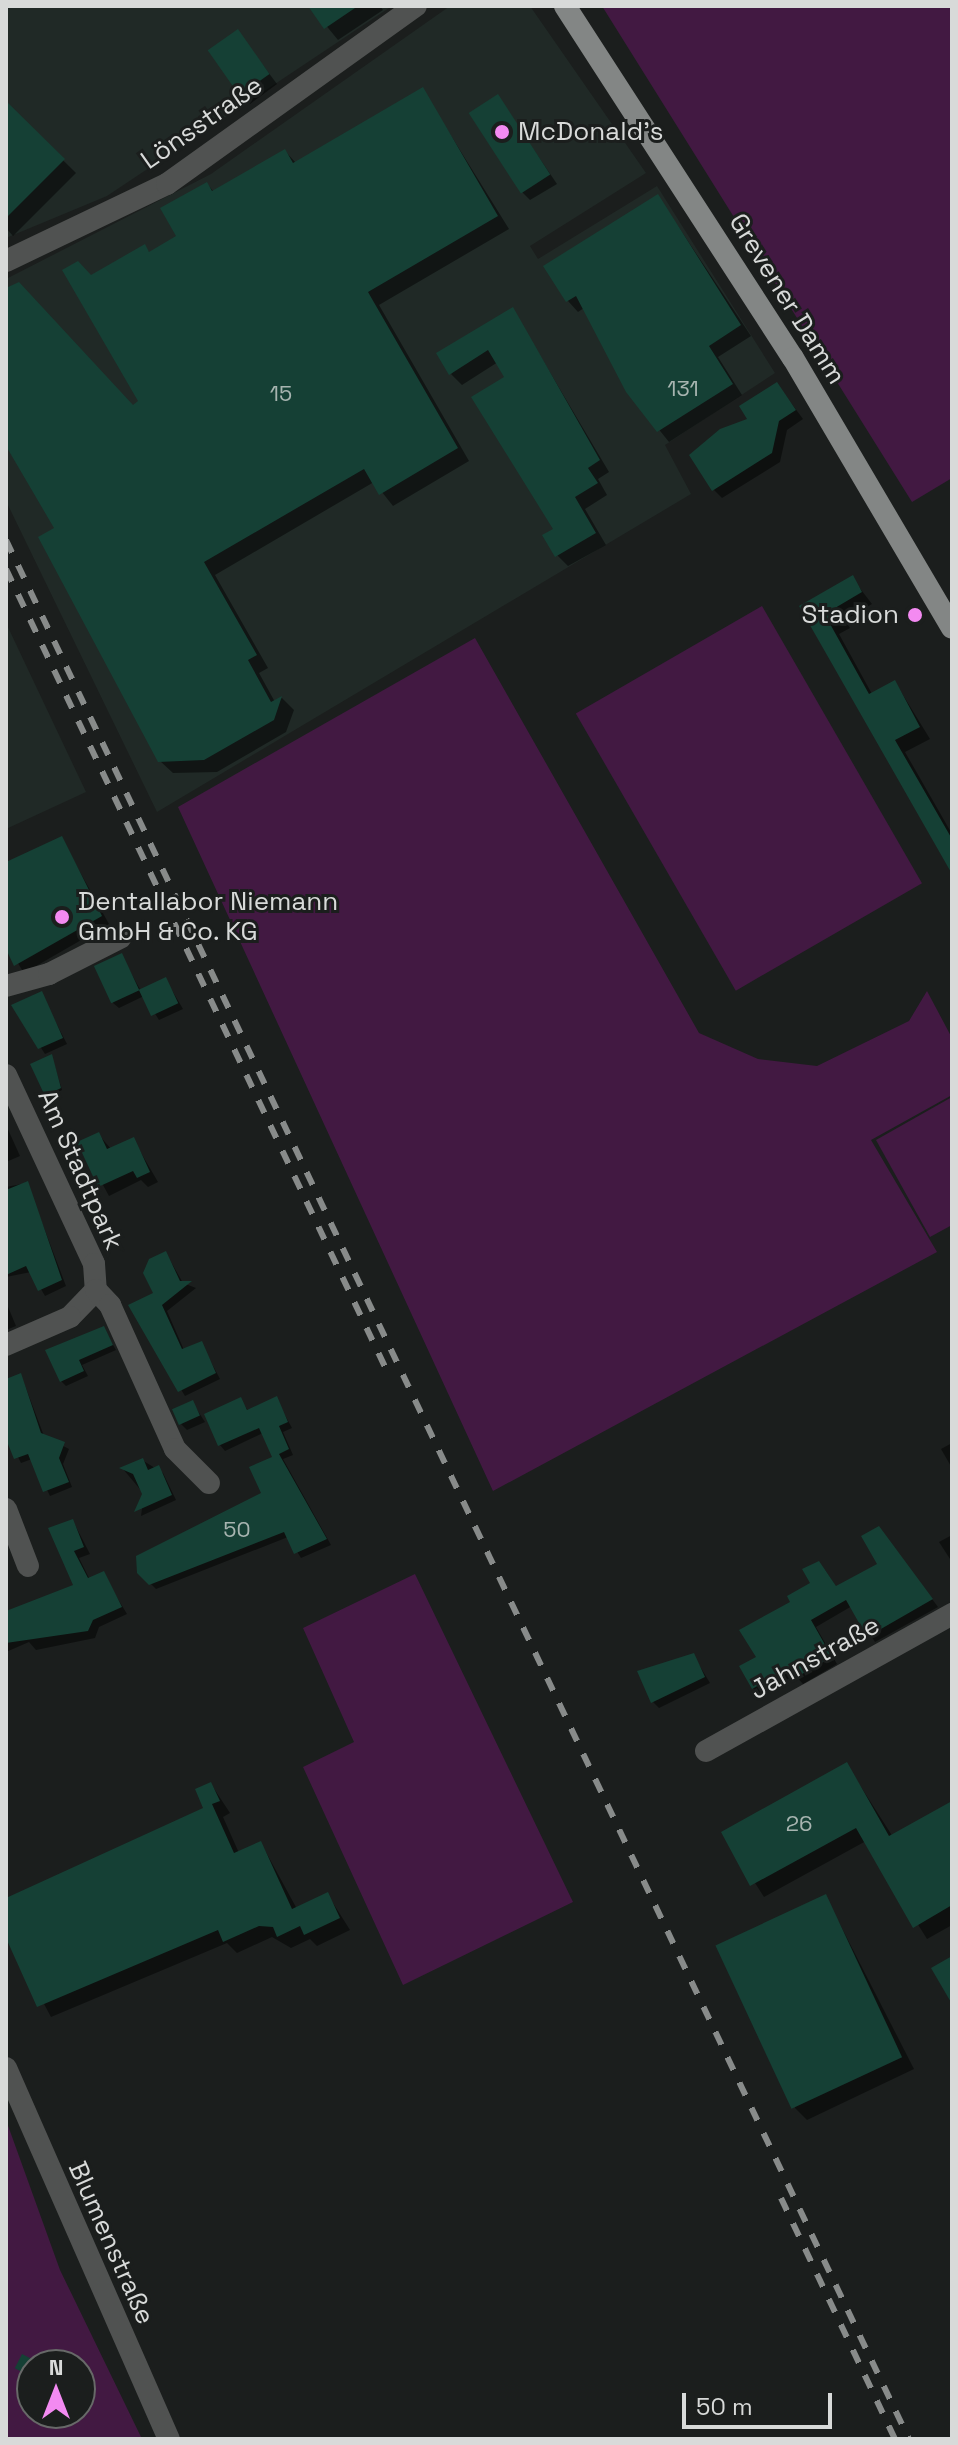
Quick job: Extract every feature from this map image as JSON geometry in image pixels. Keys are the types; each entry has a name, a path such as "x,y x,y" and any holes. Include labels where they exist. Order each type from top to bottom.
{"main road":[{"name":"Grevener Damm","path":"565,6 793,358 952,628"}],"street":[{"name":"Lönsstraße","path":"6,261 167,184 416,6"},
{"path":"6,986 49,974 120,938"},
{"name":"Am Stadtpark","path":"6,1075 94,1264 96,1290 110,1305 175,1449 209,1483"},
{"name":"Am Stadtpark","path":"6,1345 70,1317 96,1290"},
{"path":"6,1509 28,1566"},
{"name":"Jahnstraße","path":"706,1751 952,1614"},
{"name":"Blumenstraße","path":"6,2068 169,2439"}],"shaded area":[{"path":"6,6 392,6 107,196 6,238"},
{"path":"450,6 530,6 646,173 530,246 538,259 657,186 775,373 665,445 691,494 157,812 6,501 6,279 211,174"},
{"path":"602,6 952,6 952,478 912,502"},
{"path":"762,606 922,883 736,991 576,714"},
{"path":"6,623 86,792 6,829"},
{"path":"475,638 699,1033 758,1059 817,1066 909,1021 927,991 952,1038 952,1095 871,1140 937,1252 493,1491 178,807"},
{"path":"952,1097 952,1225 930,1237 876,1140"},
{"path":"415,1574 573,1902 403,1985 303,1767 354,1742 303,1628"},
{"path":"6,2120 60,2270 142,2439 6,2439"}],"building":[{"path":"308,6 358,6 324,29"},
{"path":"238,29 270,74 239,95 208,50"},
{"path":"423,87 498,216 368,292 458,448 379,495 364,469 204,562 257,655 248,660 271,702 282,696 274,720 204,760 158,762 38,537 54,528 6,446 6,288 19,282 133,405 138,401 62,270 78,261 91,275 145,244 149,252 176,236 160,208 207,182 212,191 285,149 293,163"},
{"name":"McDonald's","path":"498,94 550,175 521,194 469,113"},
{"path":"6,101 65,159 6,218"},
{"path":"658,194 741,325 709,346 733,384 657,432 626,392 576,296 566,302 543,266"},
{"path":"513,307 600,460 588,468 598,483 575,497 596,533 555,557 542,535 553,529 471,397 504,377 488,350 449,375 436,353"},
{"path":"777,382 796,410 779,421 772,453 712,491 689,455 720,429 747,419 739,406"},
{"path":"853,575 862,592 835,608 840,616 829,622 869,694 895,680 920,727 895,740 952,839 952,874 799,606"},
{"path":"62,836 102,916 14,966 6,949 6,862"},
{"path":"122,953 139,990 111,1003 94,966"},
{"path":"166,977 178,1003 151,1016 139,990"},
{"path":"42,991 63,1038 38,1049 11,1005"},
{"path":"52,1054 61,1088 45,1096 30,1064"},
{"path":"99,1132 107,1149 134,1137 150,1172 137,1178 133,1171 98,1187 77,1142"},
{"path":"28,1181 62,1280 38,1291 26,1266 6,1275 6,1190"},
{"path":"166,1251 180,1281 192,1281 162,1305 182,1349 202,1341 216,1373 178,1392 128,1305 153,1293 143,1273 149,1259"},
{"path":"104,1326 113,1345 79,1360 84,1371 60,1382 45,1350"},
{"path":"21,1373 41,1433 65,1442 59,1458 69,1482 43,1492 28,1454 14,1459 6,1439 6,1379"},
{"path":"277,1396 288,1422 279,1426 289,1449 279,1454 327,1539 294,1554 284,1532 149,1585 137,1573 136,1556 261,1493 249,1467 272,1457 259,1428 218,1446 204,1414 241,1397 247,1410"},
{"path":"193,1400 200,1416 179,1425 172,1409"},
{"path":"143,1458 148,1470 159,1465 172,1495 134,1512 142,1494 133,1474 119,1468"},
{"path":"73,1519 84,1547 74,1551 88,1578 104,1571 122,1607 93,1620 88,1631 6,1643 6,1611 73,1585 48,1528"},
{"path":"879,1526 933,1599 867,1637 846,1600 811,1620 832,1657 795,1678 789,1668 752,1689 739,1666 756,1657 739,1630 790,1602 787,1596 810,1583 802,1569 819,1561 836,1586 877,1564 861,1536"},
{"path":"694,1653 705,1677 651,1703 637,1671"},
{"path":"847,1762 889,1836 952,1801 952,1905 913,1928 856,1828 750,1886 721,1832"},
{"path":"211,1782 220,1801 212,1804 234,1853 261,1841 292,1909 328,1892 340,1918 304,1935 300,1926 277,1937 273,1927 259,1926 223,1942 218,1930 37,2007 6,1938 6,1898 203,1808 195,1789"},
{"path":"826,1894 902,2057 792,2109 715,1946"},
{"path":"952,1956 952,2004 931,1968"}],"railway":[{"path":"6,540 909,2439"},
{"path":"6,569 387,1371"},
{"path":"781,2198 895,2439"}],"place":[{"name":"McDonald's","path":"502,132"},
{"name":"Stadion","path":"915,615"},
{"name":"Dentallabor Niemann GmbH & Co. KG","path":"62,917"}]}
